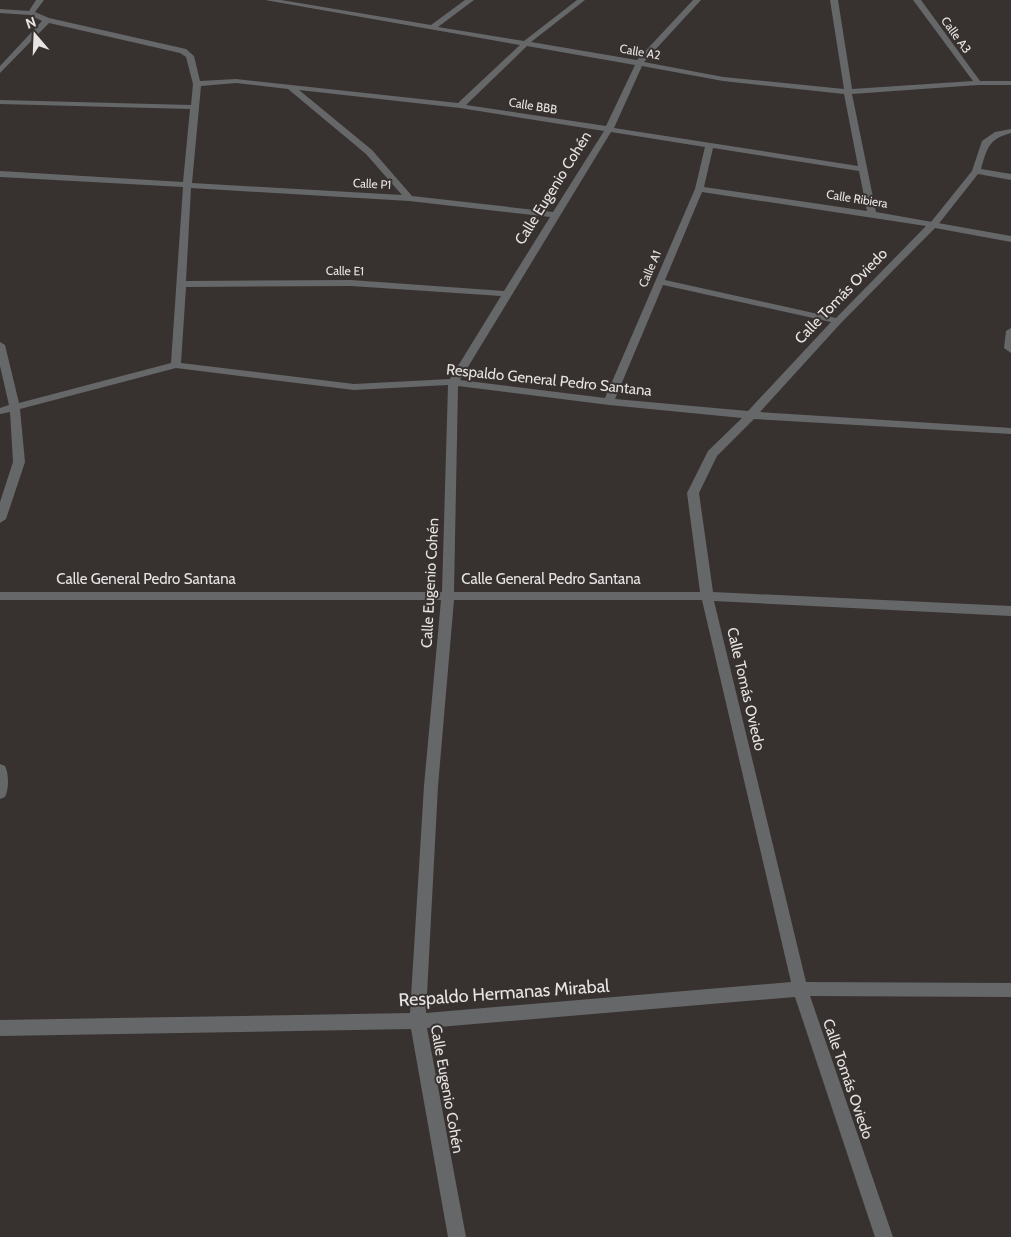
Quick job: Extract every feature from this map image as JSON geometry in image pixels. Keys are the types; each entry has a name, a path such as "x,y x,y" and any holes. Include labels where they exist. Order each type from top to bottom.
{"street":[{"path":"31,13 40,0"},
{"name":"Calle A2","path":"269,0 526,43 723,79 848,92 978,83 1011,83"},
{"path":"432,28 470,0"},
{"path":"460,106 526,43 581,0"},
{"name":"Calle Eugenio Cohén","path":"457,1237 418,1021 431,786 448,595 453,382 609,129 638,63 697,0"},
{"path":"834,0 848,92 872,214"},
{"name":"Calle A3","path":"917,0 978,83"},
{"path":"0,11 31,13 47,20 183,51 190,56 197,84 187,185 176,365"},
{"path":"0,71 47,20"},
{"name":"Calle BBB","path":"197,84 236,81 460,106 863,170"},
{"path":"291,88 349,134 390,172 409,198"},
{"path":"0,102 195,107"},
{"path":"1011,131 998,134 985,143 976,171 1011,177"},
{"name":"Calle A1","path":"609,402 699,189 710,145"},
{"name":"Calle Tomás Oviedo","path":"884,1237 800,989 707,596 693,493 712,454 838,321 934,224 976,171"},
{"name":"Calle P1","path":"0,174 409,198 556,215"},
{"name":"Calle Ribiera","path":"699,189 872,214 1011,239"},
{"path":"659,281 838,321"},
{"name":"Calle E1","path":"182,284 351,283 507,294"},
{"path":"1011,331 1009,348 1011,350"},
{"path":"0,345 15,407 19,462 0,519"},
{"name":"Respaldo General Pedro Santana","path":"0,411 176,365 354,388 453,382 609,402 751,415 1011,432"},
{"name":"Calle General Pedro Santana","path":"0,596 707,596 1011,611"},
{"path":"0,770 0,793"},
{"name":"Respaldo Hermanas Mirabal","path":"0,1028 418,1021 800,989 1011,990"}]}
